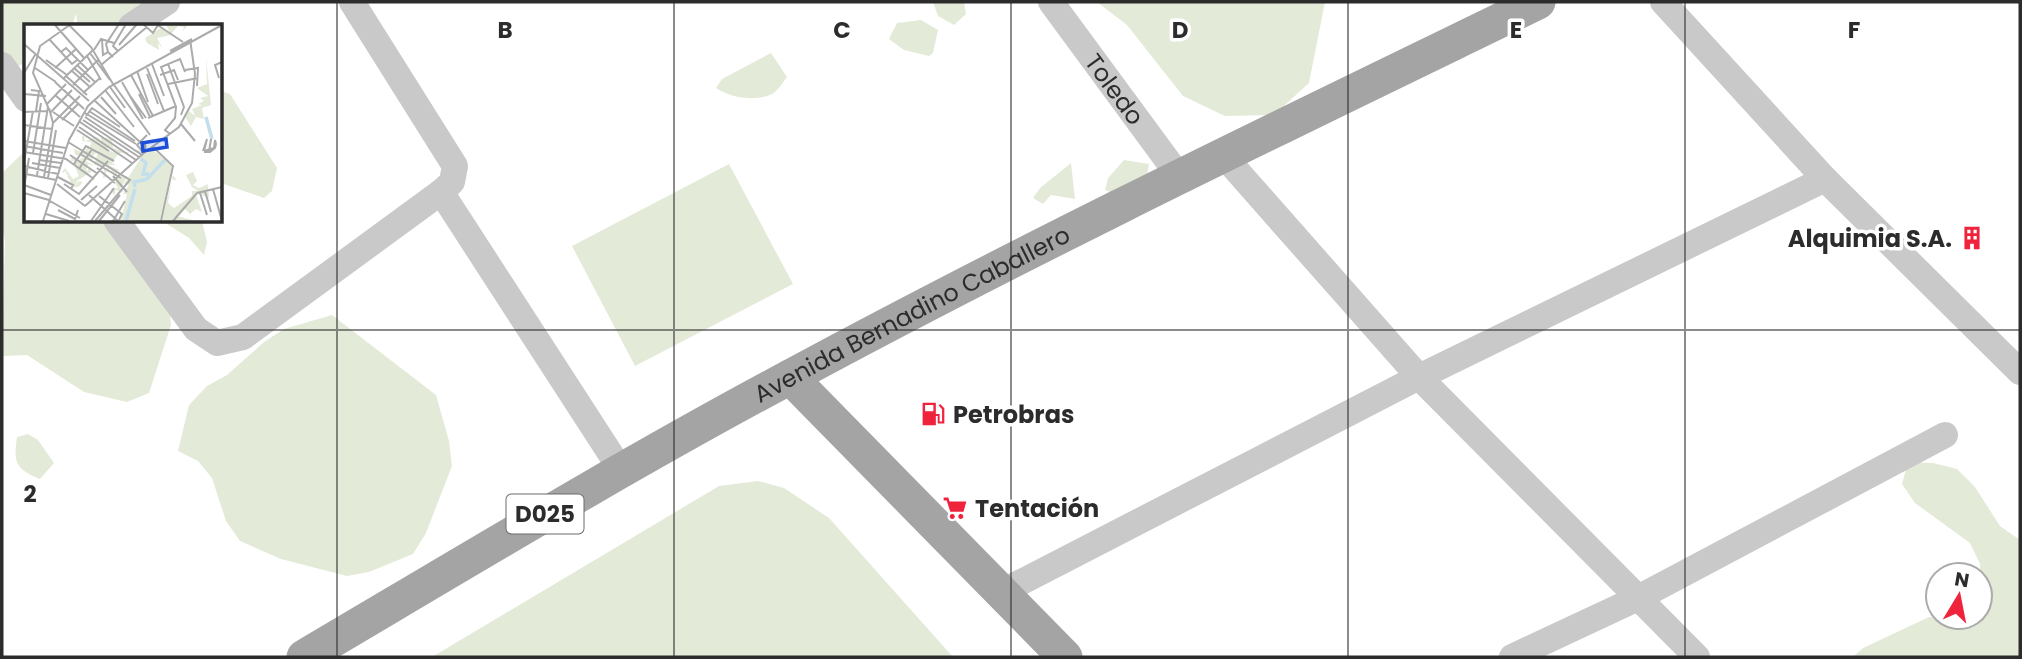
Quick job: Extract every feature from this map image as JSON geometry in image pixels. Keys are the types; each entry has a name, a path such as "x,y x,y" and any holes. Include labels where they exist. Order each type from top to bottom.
{"main road":[{"name":"Avenida Bernadino Caballero","path":"303,657 621,470 790,377 1180,176 1538,2"},
{"path":"790,377 1065,657"}],"street":[{"path":"134,24 167,2"},
{"path":"117,222 197,330 217,343 243,337 452,182 455,166 352,2"},
{"name":"Toledo","path":"1051,2 1180,176"},
{"path":"1663,2 1825,179 2020,372"},
{"path":"2,65 24,95"},
{"path":"1223,155 1419,377 1636,599 1697,657"},
{"path":"1000,593 1419,377 1825,179"},
{"path":"441,192 621,470"},
{"path":"1512,657 1636,599 1945,435"}],"green space":[{"path":"2,2 145,2 150,24 78,24 76,14 73,24 24,24 24,63 2,75"},
{"path":"933,2 964,2 966,14 954,25 938,16"},
{"path":"1097,2 1325,2 1309,83 1274,115 1225,116 1183,96 1127,25"},
{"path":"921,20 938,30 933,53 929,56 904,50 889,39 897,23"},
{"path":"771,53 787,77 774,93 758,98 743,98 716,88 722,79"},
{"path":"222,91 230,94 277,168 272,191 264,198 222,183"},
{"path":"24,152 24,222 130,222 167,279 171,325 149,393 127,402 84,392 27,355 2,356 5,241 2,227 2,173"},
{"path":"1124,160 1149,164 1147,175 1116,194 1105,190 1108,178"},
{"path":"1071,163 1075,199 1051,195 1043,204 1033,198 1040,188"},
{"path":"729,164 793,284 635,366 572,246"},
{"path":"164,222 202,222 207,242 204,255 189,238"},
{"path":"332,315 436,395 449,441 452,466 426,533 413,554 369,572 347,576 281,559 240,541 226,521 212,478 198,461 178,451 189,405 207,386 227,375 264,342 284,329"},
{"path":"28,434 38,440 54,463 40,479 21,468 16,459 17,437"},
{"path":"1908,462 1933,463 1957,469 1975,487 2000,526 2020,540 2020,657 1853,657 1863,648 1924,619 1924,631 1994,631 1994,561 1979,561 1970,543 1915,503 1902,484"},
{"path":"758,481 784,488 829,518 953,657 432,657 719,486"}],"place":[{"name":"Alquimia S.A.","path":"1972,238"},
{"name":"Petrobras","path":"933,414"},
{"name":"Tentación","path":"955,508"}]}
